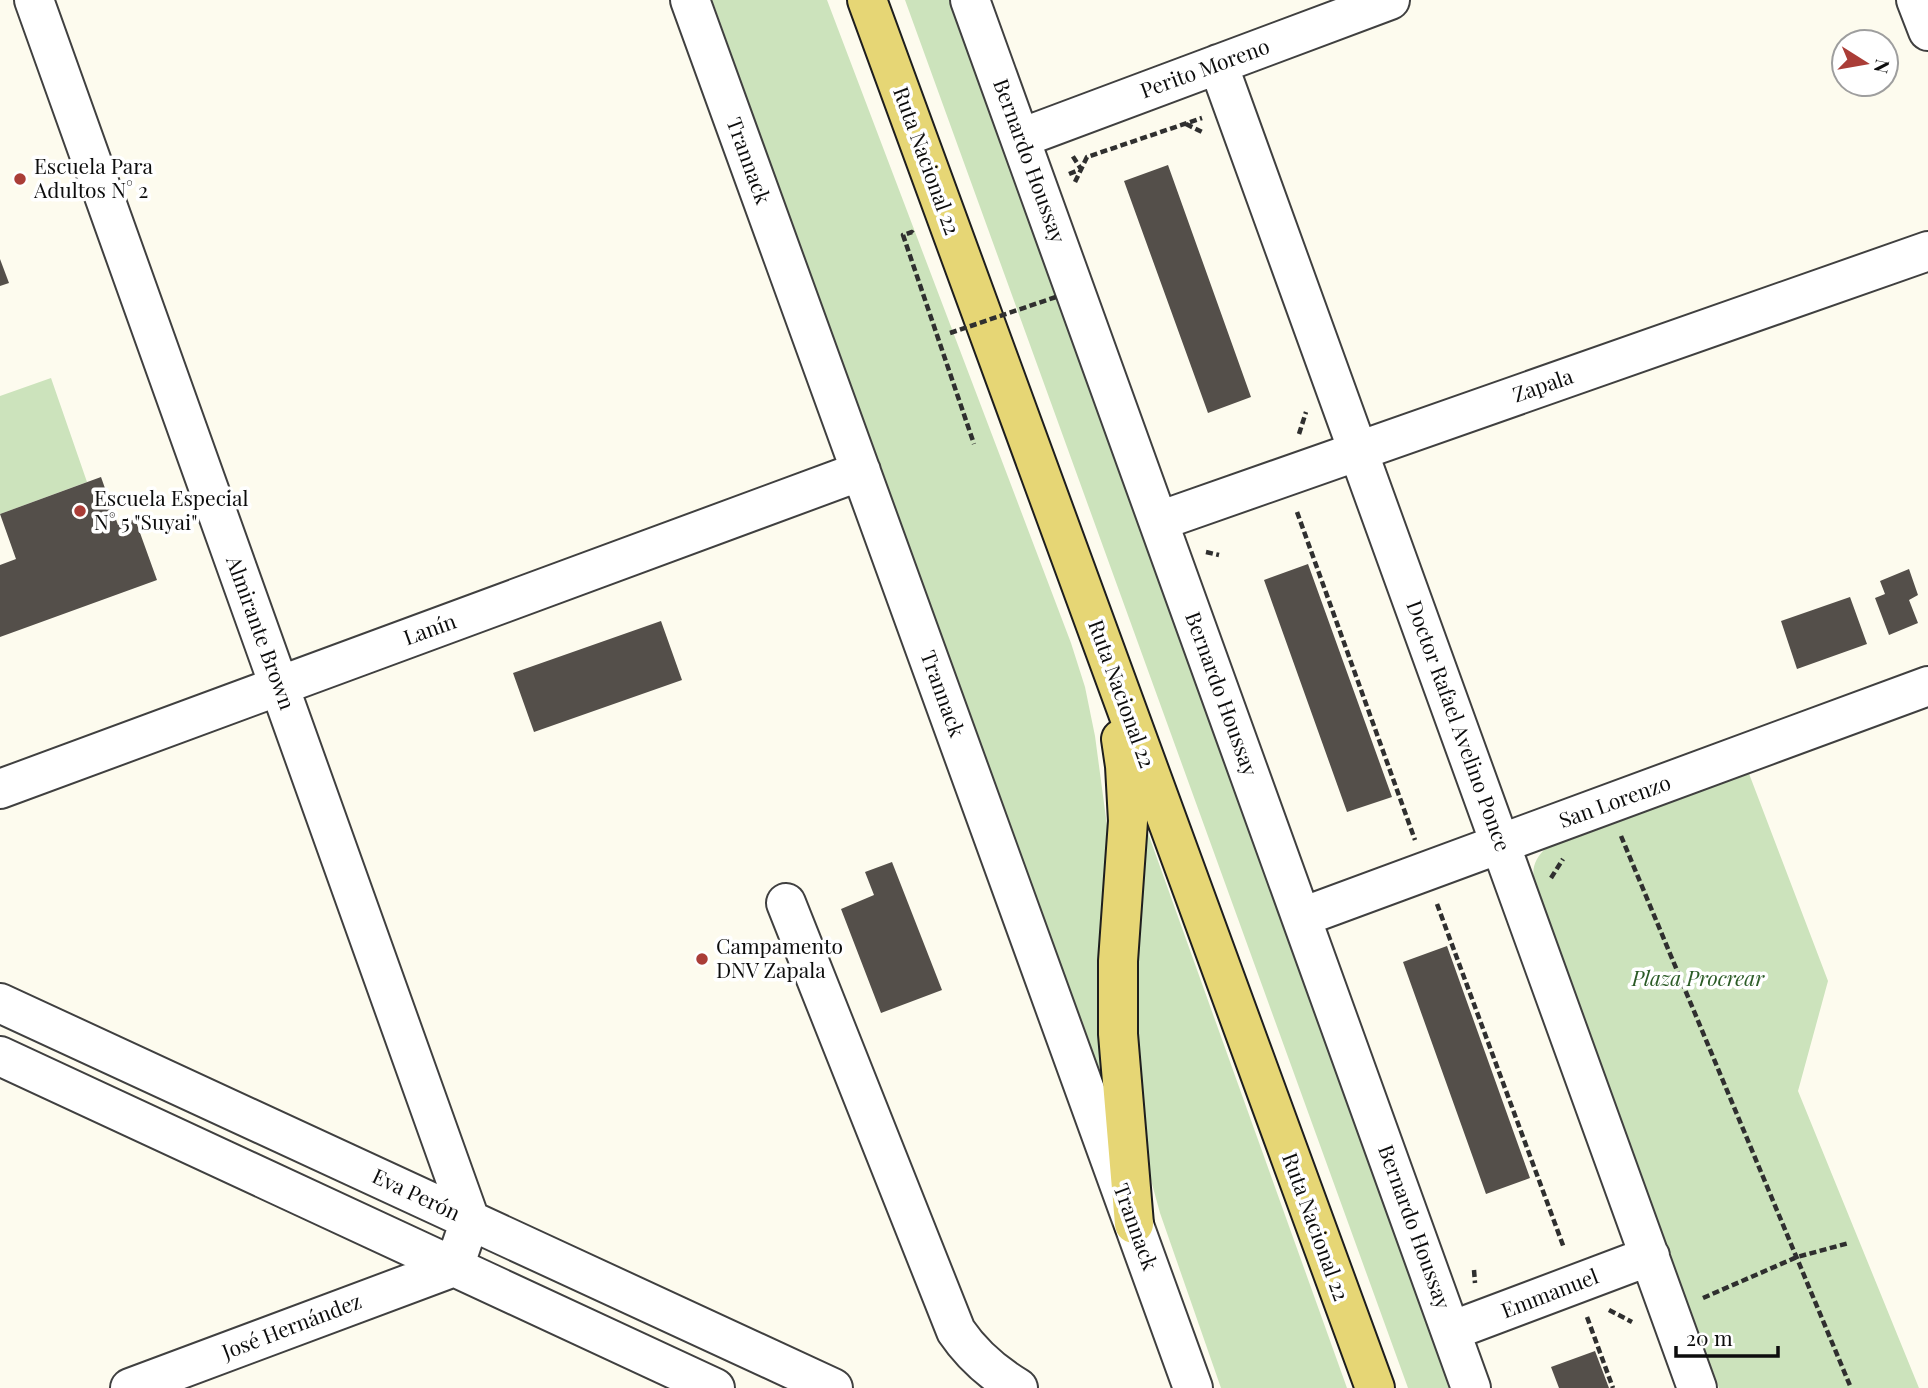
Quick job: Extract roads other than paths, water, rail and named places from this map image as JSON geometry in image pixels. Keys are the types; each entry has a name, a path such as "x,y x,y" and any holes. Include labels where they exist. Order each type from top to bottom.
{"main road":[{"name":"Ruta Nacional 22","path":"867,0 1375,1388"},
{"path":"1110,664 1127,793 1127,853 1118,961 1118,1034 1134,1224"}],"street":[{"name":"Almirante Brown","path":"34,0 470,1220"},
{"name":"Trannack","path":"690,0 1193,1388"},
{"name":"Bernardo Houssay","path":"970,0 1471,1388"},
{"name":"Perito Moreno","path":"1021,138 1390,0"},
{"path":"1916,0 1928,31"},
{"name":"Doctor Rafael Avelino Ponce","path":"1217,64 1697,1388"},
{"name":"Zapala","path":"1159,521 1928,251"},
{"name":"Lanín","path":"0,789 861,471"},
{"name":"San Lorenzo","path":"1302,917 1928,686"},
{"path":"786,903 956,1332 968,1349 984,1364 1018,1388"},
{"name":"Eva Perón","path":"0,1003 833,1388"},
{"path":"0,1056 715,1388"},
{"path":"454,1267 470,1220"},
{"name":"Emmanuel","path":"1451,1331 1650,1256"},
{"name":"José Hernández","path":"130,1388 454,1267"}],"place":[{"name":"Escuela Para Adultos N° 2","path":"20,179"},
{"name":"Escuela Especial N° 5 \"Suyai\"","path":"80,511"},
{"name":"Campamento DNV Zapala","path":"702,959"}],"park label":[{"name":"Plaza Procrear","path":"1698,979"}]}
